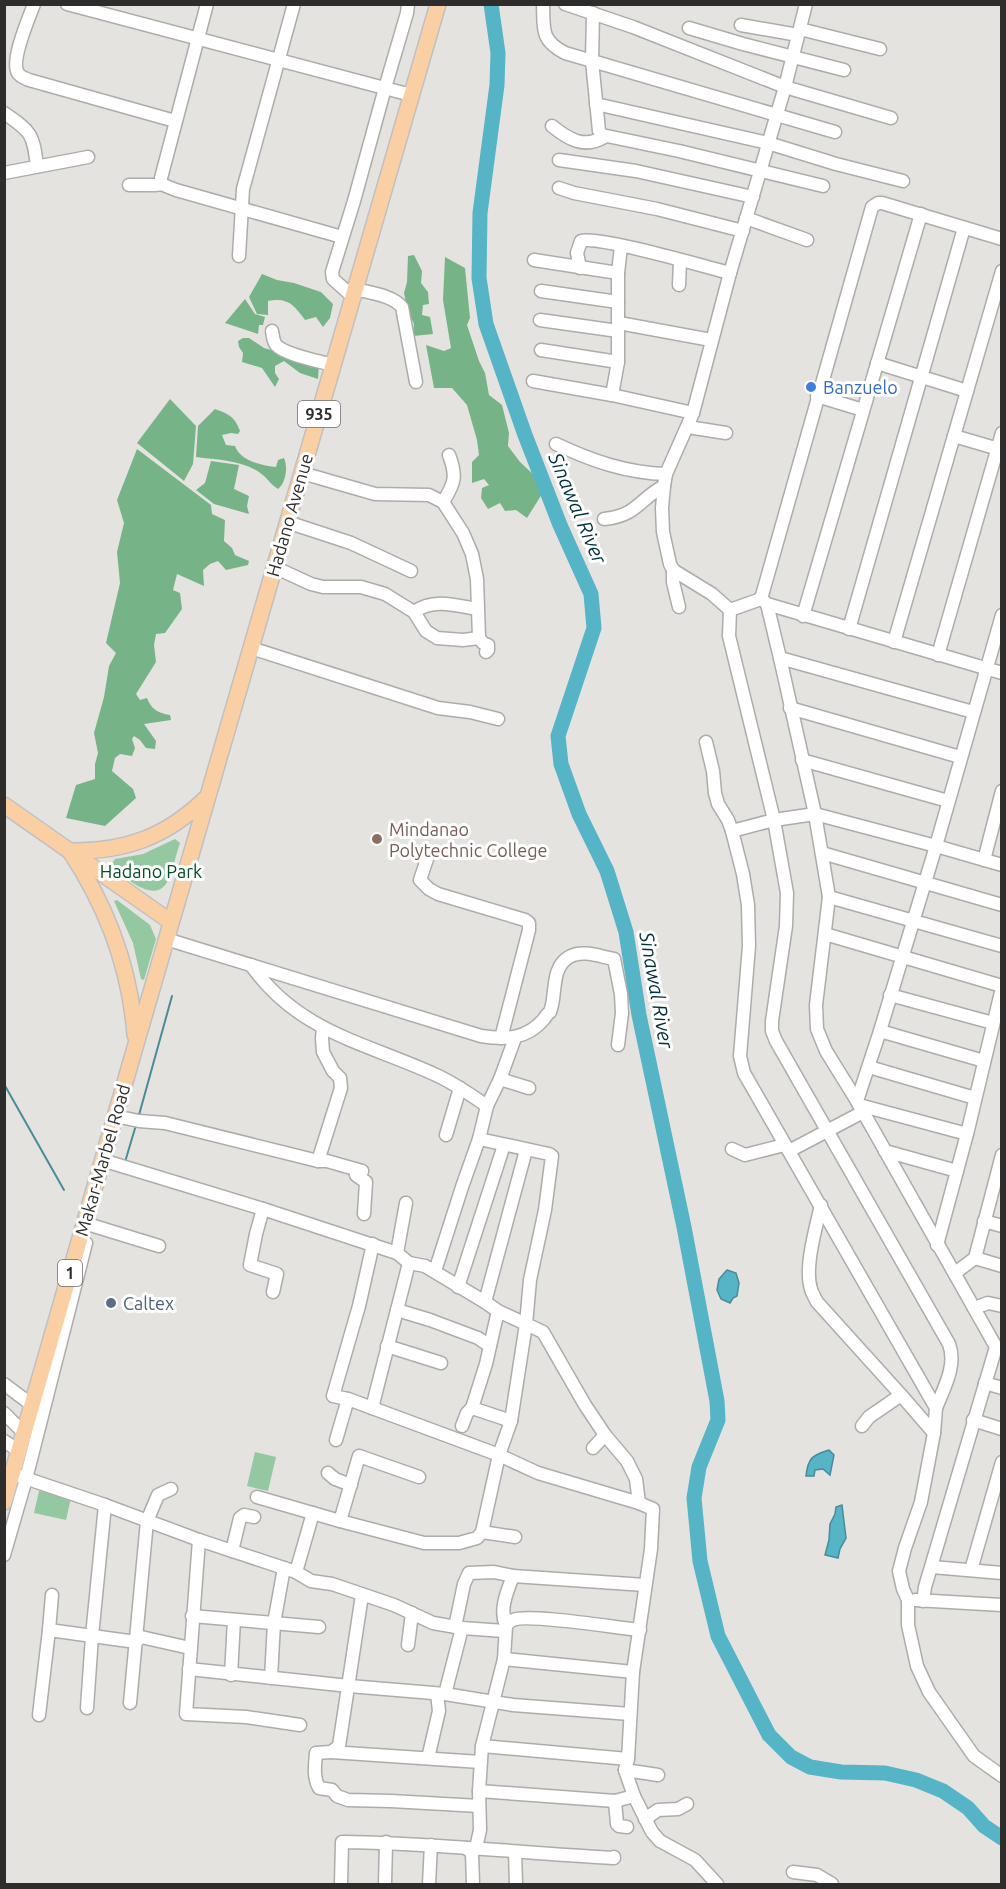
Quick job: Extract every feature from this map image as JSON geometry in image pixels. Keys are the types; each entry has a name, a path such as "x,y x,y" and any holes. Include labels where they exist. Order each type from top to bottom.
{"main road":[{"name":"Hadano Avenue","path":"171,922 438,4"},
{"path":"70,851 108,850 145,840 179,822 207,796"},
{"path":"4,804 171,922"},
{"path":"70,851 97,895 117,942 130,992 136,1044"},
{"name":"Makar-Marbel Road","path":"4,1502 19,1476 21,1444 87,1224 102,1160 171,922"}],"street":[{"path":"34,4 17,58 16,71 19,75 29,80 175,121"},
{"path":"67,4 411,95"},
{"path":"119,18 122,4"},
{"path":"162,184 160,178 207,4"},
{"path":"239,256 243,189 294,4"},
{"path":"408,4 408,14 332,276 354,293 389,298 402,307 416,382"},
{"path":"543,4 545,38 565,53 835,132"},
{"path":"565,4 633,27 785,87 891,118"},
{"path":"679,607 674,570 666,549 663,532 662,508 665,480 693,412 729,273 761,171 806,4"},
{"path":"593,13 592,61 599,131 604,137"},
{"path":"741,25 799,32 880,49"},
{"path":"689,28 844,70"},
{"path":"596,104 768,143 903,181"},
{"path":"4,113 23,125 30,133 37,166"},
{"path":"552,126 576,142 592,142 604,137 679,151 823,186"},
{"path":"4,173 88,157"},
{"path":"559,160 636,171 753,197"},
{"path":"129,185 162,184 176,190 342,237"},
{"path":"559,188 657,209 742,231"},
{"path":"923,1601 973,1420 999,1348 826,1051 817,1029 816,1005 829,897 815,814 780,658 764,601 817,396 872,207 882,203 1002,239"},
{"path":"803,616 921,214"},
{"path":"746,218 807,240"},
{"path":"849,629 964,228"},
{"path":"580,268 578,248 579,243 583,240 621,246 729,273"},
{"path":"612,395 618,362 618,273 621,246"},
{"path":"534,260 618,273"},
{"path":"679,285 680,261"},
{"path":"894,642 1002,271"},
{"path":"540,291 618,302"},
{"path":"540,320 618,327 711,340"},
{"path":"272,331 274,342 279,348 333,365"},
{"path":"541,351 618,362"},
{"path":"877,363 967,391"},
{"path":"533,381 693,412"},
{"path":"817,396 863,410"},
{"path":"688,427 726,434"},
{"path":"938,655 1002,433"},
{"path":"954,436 999,449"},
{"path":"556,444 612,466 665,480"},
{"path":"443,501 452,488 454,478 449,455"},
{"path":"302,473 375,494 429,495 443,501 463,532 472,554 477,579 478,638 488,645 486,652"},
{"path":"604,519 630,513 665,480"},
{"path":"287,522 351,543 411,571"},
{"path":"274,567 323,587 362,587 375,590 414,612 426,632 437,638 463,640 478,638"},
{"path":"674,570 712,594 730,610"},
{"path":"730,610 764,601 803,616 1002,673"},
{"path":"414,612 434,603 477,609"},
{"path":"730,610 729,636 774,820 786,883 788,907 772,1031 951,1349 952,1361 949,1375 936,1408 934,1433 921,1502 899,1571 908,1600 907,1614 912,1645 917,1665 929,1692 975,1756 1002,1776"},
{"path":"732,1149 745,1155 787,1148 828,1131 860,1106 869,1067 936,846 1002,615"},
{"path":"251,648 438,708 470,711 498,719"},
{"path":"780,658 973,712"},
{"path":"790,708 960,757"},
{"path":"706,742 713,771 715,793 732,831 748,905 749,946 740,1056 744,1073 936,1408"},
{"path":"802,760 948,801"},
{"path":"984,860 1002,791"},
{"path":"732,831 774,820 815,814 1002,865"},
{"path":"429,853 420,880 433,891 529,923 501,1038"},
{"path":"822,853 1002,905"},
{"path":"829,897 1002,946"},
{"path":"825,934 1002,987 967,1134 937,1245"},
{"path":"166,939 481,1036 501,1038 515,1038 530,1032 550,1012 560,966 569,957 583,953 614,959 622,1012 618,1045"},
{"path":"251,965 274,993 324,1028 367,1048 435,1074 487,1106"},
{"path":"890,995 993,1023"},
{"path":"318,1161 341,1088 340,1078 333,1071 323,1052 321,1038 324,1028"},
{"path":"880,1031 984,1060"},
{"path":"435,1271 480,1140 487,1106 515,1038"},
{"path":"869,1067 975,1098"},
{"path":"500,1079 529,1088"},
{"path":"446,1135 460,1088"},
{"path":"860,1106 967,1134"},
{"path":"115,1116 139,1122 165,1122 362,1171 356,1175 366,1182 364,1214"},
{"path":"257,1497 424,1543 459,1543 477,1538 482,1532 499,1455 511,1421 526,1324 530,1280 553,1158 549,1154 480,1140"},
{"path":"459,1287 504,1145"},
{"path":"485,1302 526,1150"},
{"path":"885,1151 957,1171"},
{"path":"955,1274 975,1258 984,1221 997,1186 1002,1155"},
{"path":"102,1160 397,1253 409,1263 425,1266 435,1271 498,1311 543,1332 570,1381 605,1435 627,1461 639,1491 639,1503"},
{"path":"397,1253 406,1203"},
{"path":"820,1205 809,1274 811,1289 817,1302 934,1433"},
{"path":"263,1209 250,1265 277,1274 273,1292"},
{"path":"984,1221 1002,1226"},
{"path":"4,1555 19,1476 87,1224 159,1246"},
{"path":"373,1244 359,1306 333,1396 348,1399 499,1455 538,1473 653,1509 651,1549 633,1672 626,1765 634,1796 655,1837 695,1860 717,1884"},
{"path":"975,1258 1002,1266"},
{"path":"372,1408 409,1263"},
{"path":"974,1308 988,1303 1002,1306"},
{"path":"397,1310 478,1338 490,1346"},
{"path":"462,1426 467,1413 472,1408 486,1364 498,1311"},
{"path":"387,1347 441,1363"},
{"path":"985,1383 1002,1388"},
{"path":"4,1384 32,1405"},
{"path":"862,1426 869,1417 901,1395"},
{"path":"336,1440 348,1399"},
{"path":"472,1408 511,1421"},
{"path":"4,1413 22,1431 21,1444 4,1441"},
{"path":"973,1420 1002,1429"},
{"path":"593,1448 605,1435"},
{"path":"340,1521 359,1456 420,1477"},
{"path":"971,1570 1002,1462"},
{"path":"328,1473 335,1479 351,1485"},
{"path":"19,1476 290,1570 311,1581 332,1584 394,1605 434,1623 458,1627 505,1629"},
{"path":"130,1703 147,1521 158,1496 171,1488"},
{"path":"87,1708 105,1505"},
{"path":"271,1678 274,1623 290,1570 313,1513"},
{"path":"232,1551 240,1518 244,1515 254,1517"},
{"path":"482,1532 515,1537"},
{"path":"199,1540 186,1714 246,1717 300,1725"},
{"path":"932,1567 1002,1573"},
{"path":"428,1758 458,1627 464,1584 469,1573 494,1572 513,1576 645,1585"},
{"path":"473,1884 471,1848 480,1830 479,1791 482,1746 504,1659 504,1597 513,1576"},
{"path":"39,1715 52,1595"},
{"path":"331,1752 339,1746 362,1595"},
{"path":"908,1600 1002,1605"},
{"path":"408,1645 412,1613"},
{"path":"192,1616 319,1628"},
{"path":"505,1629 511,1620 538,1619 640,1630"},
{"path":"231,1675 234,1620"},
{"path":"49,1630 136,1642"},
{"path":"136,1642 141,1637 190,1648"},
{"path":"504,1659 633,1672"},
{"path":"189,1669 231,1675 441,1694 494,1703 630,1714"},
{"path":"482,1746 626,1765 658,1775"},
{"path":"479,1806 391,1800 348,1800 337,1796 332,1790 319,1788 315,1778 316,1753 331,1752 480,1762"},
{"path":"479,1791 615,1801 634,1796"},
{"path":"615,1801 617,1824 627,1827"},
{"path":"645,1819 658,1809 678,1809 687,1804"},
{"path":"341,1884 342,1842 386,1842 614,1857"},
{"path":"385,1884 386,1842"},
{"path":"429,1884 431,1845"},
{"path":"515,1852 516,1884"},
{"path":"793,1872 817,1875 832,1884"}],"green space":[{"path":"414,255 422,271 421,283 428,292 429,304 423,305 422,315 430,317 433,334 413,336 414,324 404,293 407,282 408,256"},
{"path":"445,257 465,268 470,318 467,325 485,373 489,395 502,405 509,433 508,446 535,476 542,494 527,518 516,510 505,511 500,503 488,509 481,498 482,488 489,485 484,479 472,483 472,462 479,455 467,405 452,388 434,388 426,345 444,351 451,348 443,300"},
{"path":"262,274 321,292 333,304 330,318 323,327 316,317 305,320 294,306 281,300 268,301 268,315 257,314 249,297"},
{"path":"245,299 255,314 265,317 263,325 259,325 258,334 225,323"},
{"path":"249,338 264,348 319,364 318,379 300,373 284,361 275,366 275,373 279,379 275,387 262,368 242,362 243,353 238,341"},
{"path":"170,399 196,426 193,464 184,481 137,443"},
{"path":"215,409 231,417 240,431 238,434 222,435 226,445 235,446 252,462 265,465 276,467 278,460 284,458 286,475 278,489 264,476 249,467 196,457 198,426"},
{"path":"137,449 211,505 212,514 225,520 224,541 232,548 235,555 249,561 248,565 226,570 218,561 210,564 203,570 204,586 177,574 173,590 180,593 182,609 165,633 156,634 154,645 156,662 136,694 140,700 147,698 156,710 170,715 171,720 144,724 156,741 155,749 146,748 134,736 132,739 135,748 132,756 120,754 115,758 112,771 133,789 136,798 105,826 66,818 76,785 95,779 98,753 94,733 104,697 109,666 116,653 106,643 120,583 117,552 124,523 117,500"},
{"path":"211,461 239,465 234,489 249,496 247,506 249,514 214,504 196,490 205,483"},
{"name":"Hadano Park","path":"175,839 180,843 168,880 163,887 149,890 140,887 113,866 115,859 143,854"},
{"name":"Hadano Park","path":"117,900 150,925 156,939 144,980 141,979 133,943 114,901"},
{"path":"255,1452 276,1457 268,1491 247,1486"},
{"path":"39,1491 71,1498 66,1520 34,1513"}],"water":[{"path":"727,1270 736,1273 739,1283 737,1296 730,1303 721,1299 717,1290 719,1279"},
{"path":"829,1450 834,1455 830,1475 823,1469 815,1470 814,1476 806,1476 812,1458"},
{"path":"842,1505 846,1538 838,1558 825,1555 830,1524 836,1507"}],"waterway":[{"name":"Sinawal River","path":"491,4 498,53 497,85 480,213 479,278 486,324 525,435 560,525 591,594 594,628 558,736 561,764 579,814 607,871 626,932 639,1015 684,1227 717,1401 718,1420 699,1467 694,1498 700,1561 718,1636 769,1735 791,1757 810,1767 841,1772 885,1773 916,1780 943,1791 968,1808 984,1826 1002,1838"},
{"path":"4,986 4,994"},
{"path":"139,1115 172,996"},
{"path":"4,1084 64,1190"},
{"path":"125,1162 136,1125"}],"place":[{"name":"Banzuelo","path":"811,387"},
{"name":"Mindanao Polytechnic College","path":"377,839"},
{"name":"Caltex","path":"111,1303"}]}
